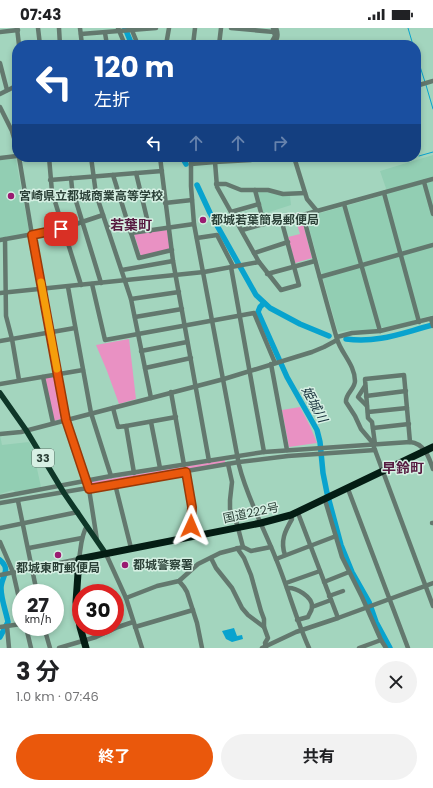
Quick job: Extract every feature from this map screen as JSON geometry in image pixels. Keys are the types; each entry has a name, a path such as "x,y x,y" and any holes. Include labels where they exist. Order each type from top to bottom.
{"highway":[{"name":"国道222号","path":"79,559 238,528 291,516 433,447"},
{"path":"79,559 76,602 77,614 84,645"}],"main road":[{"name":"33","path":"0,394 26,430 64,493 106,554"}],"street":[{"path":"38,28 39,40"},
{"path":"59,28 60,40"},
{"path":"80,28 82,40"},
{"path":"81,34 156,28"},
{"path":"167,40 169,28"},
{"path":"194,40 195,28"},
{"path":"220,40 221,28"},
{"path":"231,28 275,29"},
{"path":"1,31 17,29 18,40"},
{"path":"132,29 136,40"},
{"path":"273,40 275,36 275,29"},
{"path":"275,29 278,33 277,40"},
{"path":"118,30 123,40"},
{"path":"105,33 106,40"},
{"path":"0,63 7,90"},
{"path":"421,84 433,81"},
{"path":"0,94 12,88"},
{"path":"0,107 12,127"},
{"path":"0,158 12,157"},
{"path":"19,162 66,420 89,489 97,540"},
{"path":"49,162 52,192 81,285"},
{"path":"92,162 96,194 131,299 151,398"},
{"path":"161,162 175,274 209,461"},
{"path":"242,230 281,219 299,285 281,290 267,274 259,262 216,184 214,162 191,164 194,224 224,379 237,456 245,486 276,559 301,631 309,648"},
{"path":"296,162 307,199 317,211"},
{"path":"50,180 162,171"},
{"path":"136,173 150,231"},
{"path":"113,175 139,258 172,250"},
{"path":"71,178 72,188 101,283"},
{"path":"374,445 346,402 347,395 354,384 355,379 348,359 337,338 303,215 433,179"},
{"path":"424,182 433,214"},
{"path":"216,184 226,184 241,190 268,190 283,194 305,193"},
{"path":"255,190 264,224"},
{"path":"384,193 419,322"},
{"path":"165,203 192,200"},
{"path":"231,212 259,204"},
{"path":"344,204 380,331"},
{"path":"19,380 12,339 6,316 3,240 63,228 103,215"},
{"path":"108,228 128,223"},
{"path":"131,233 194,224"},
{"path":"197,238 217,235 232,266 264,452"},
{"path":"254,253 288,242"},
{"path":"320,277 433,245"},
{"path":"122,270 173,261"},
{"path":"267,274 316,261"},
{"path":"0,293 204,272 259,262"},
{"path":"92,284 105,340 254,313 275,363 287,450"},
{"path":"68,287 91,413 111,476"},
{"path":"131,299 179,292"},
{"path":"135,317 182,309"},
{"path":"0,434 21,432 224,379 319,349 337,338 352,333 380,331 419,322 432,321"},
{"path":"0,342 75,328"},
{"path":"142,351 187,342"},
{"path":"145,368 191,358"},
{"path":"0,384 83,370"},
{"path":"410,442 404,375 365,379 368,418 372,422 375,450 433,606"},
{"path":"43,377 53,423"},
{"path":"365,386 358,397 367,406"},
{"path":"171,392 184,465"},
{"path":"366,396 406,392"},
{"path":"113,408 118,427 176,417"},
{"path":"368,412 407,408"},
{"path":"151,422 160,468"},
{"path":"373,428 409,424"},
{"path":"126,426 134,473"},
{"path":"0,503 89,489 239,462 325,450 410,442 416,442 431,457 433,469"},
{"path":"0,496 111,476 264,452 287,450 318,451"},
{"path":"325,450 375,450"},
{"path":"228,464 232,482 230,509 238,528 243,547"},
{"path":"186,472 192,507 190,537"},
{"path":"115,484 131,548"},
{"path":"348,489 408,648"},
{"path":"328,498 342,557 349,572 370,606 381,640 386,648"},
{"path":"18,501 36,584"},
{"path":"0,528 78,512"},
{"path":"298,513 338,618"},
{"path":"285,555 282,546 287,527 292,519 291,516"},
{"path":"2,575 79,559 82,538 84,530 87,526"},
{"path":"276,559 336,536"},
{"path":"29,548 82,538"},
{"path":"0,542 14,584"},
{"path":"126,598 157,586 178,581 194,567 220,553 243,547 251,551 271,547"},
{"path":"237,548 244,558 251,575 264,619 264,627 268,638 265,647"},
{"path":"106,554 126,598 142,648"},
{"path":"211,558 216,568 232,588 242,608 264,627"},
{"path":"286,586 320,571"},
{"path":"324,582 349,572"},
{"path":"178,581 184,587 193,610 202,648"},
{"path":"265,647 301,631 433,583"},
{"path":"286,586 300,592 309,599 312,607"},
{"path":"297,620 308,617 312,607 343,591"},
{"path":"59,648 84,645 134,624 193,610"},
{"path":"4,626 9,648"},
{"path":"28,636 31,648"},
{"path":"47,636 50,648"},
{"path":"359,648 381,640"}],"shaded area":[{"path":"433,155 433,315 384,329 383,327 373,330 350,330 339,332 306,217 388,194 380,171 410,162 421,162 421,159"},
{"name":"宮崎県立都城商業高等学校","path":"12,159 12,162 16,162 29,231 28,234 0,239 0,160"},
{"path":"267,191 290,196 291,205 263,214 256,192"},
{"path":"300,212 312,258 295,263 288,237 300,234 294,214"},
{"path":"167,230 170,250 141,256 134,234"},
{"path":"129,339 136,399 119,404 96,345"},
{"path":"55,376 64,418 54,421 45,378"},
{"path":"300,407 317,443 289,447 282,410"},
{"path":"0,435 2,445 29,442 41,461 36,464 41,487 15,492 13,490 0,494"},
{"path":"225,460 225,463 91,486 90,482"}],"water":[{"path":"234,628 237,636 242,635 243,639 232,642 226,639 222,631"}],"waterway":[{"name":"姫城川","path":"125,28 130,40"},
{"path":"408,28 412,40"},
{"path":"421,70 425,82"},
{"path":"426,85 433,109"},
{"path":"421,155 433,152"},
{"name":"姫城川","path":"197,185 210,213 256,295 270,308 300,324 329,336"},
{"name":"姫城川","path":"264,303 258,312 287,377 317,430 327,493 341,545 352,572 369,602 376,622 390,648"},
{"path":"346,339 369,340 400,334 433,325"},
{"path":"0,560 6,570 1,584 1,592 8,622 0,637"}],"slow traffic":[{"path":"41,282 57,369"}],"place":[{"name":"宮崎県立都城商業高等学校","path":"11,196"},
{"name":"都城若葉簡易郵便局","path":"203,220"},
{"name":"都城東町郵便局","path":"58,555"},
{"name":"都城警察署","path":"125,565"}],"district":[{"name":"若葉町","path":"131,225"},
{"name":"早鈴町","path":"403,468"}],"route":[{"path":"61,229 32,235 66,420 89,489 186,472 192,507 191,526"}]}
